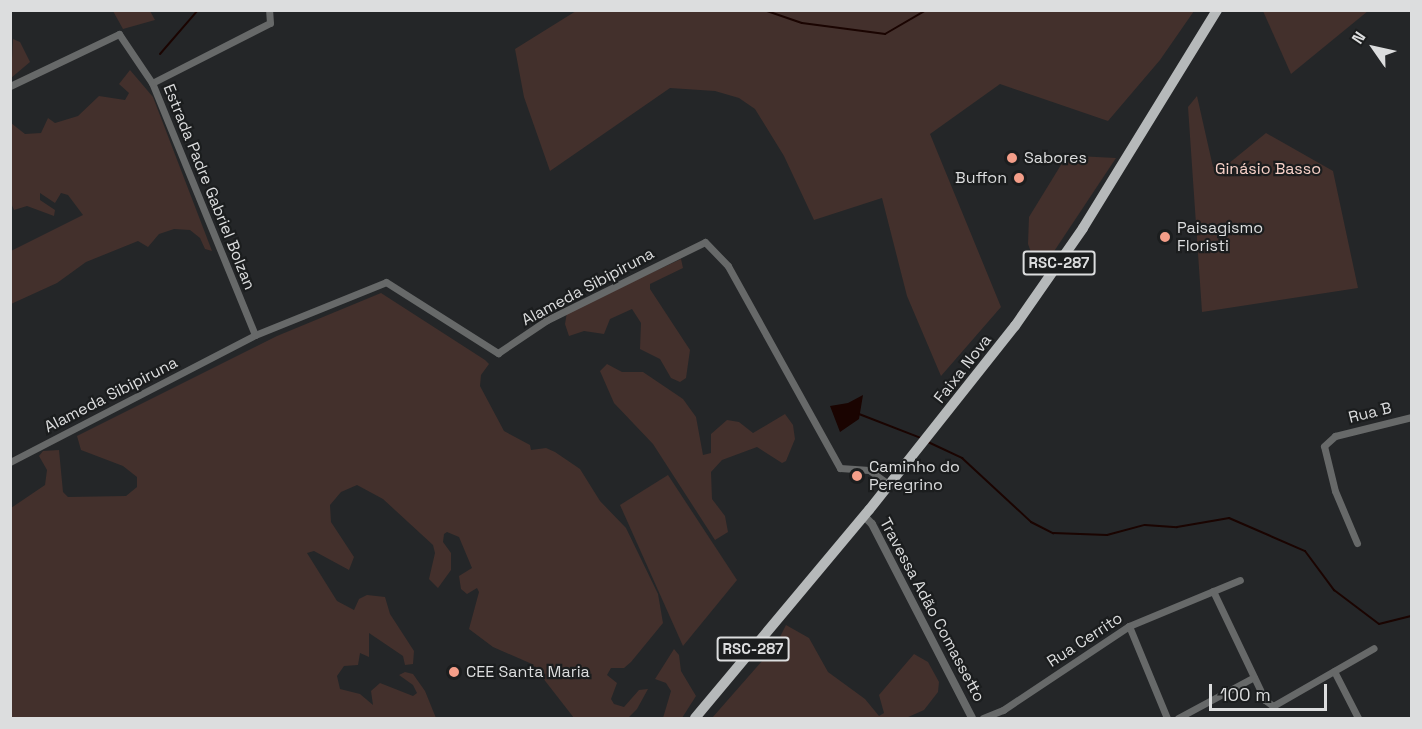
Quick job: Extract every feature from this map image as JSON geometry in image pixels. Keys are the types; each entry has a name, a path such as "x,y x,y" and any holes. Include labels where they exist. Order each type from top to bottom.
{"highway":[{"name":"Faixa Nova","path":"695,718 890,485 1037,296 1217,10"}],"street":[{"name":"Estrada Padre Gabriel Bolzan","path":"255,335 152,83 270,23 269,10"},
{"path":"10,86 119,34 152,83"},
{"name":"Alameda Sibipiruna","path":"10,462 255,335 386,282 498,353 547,320 708,243 728,266 840,468 868,470 890,485"},
{"name":"Rua B","path":"1357,543 1324,452 1327,441 1335,436 1412,417"},
{"name":"Travessa Adão Comassetto","path":"864,516 883,544 972,718"},
{"name":"Rua Cerrito","path":"983,718 1003,710 1129,626 1240,580"},
{"path":"1213,591 1268,704 1273,706 1374,648"},
{"path":"1129,626 1167,718"},
{"path":"1334,671 1358,718"},
{"path":"1178,718 1254,676"}],"green space":[{"path":"113,11 150,11 155,20 123,29"},
{"path":"576,11 1194,11 1160,60 1108,121 1000,84 930,134 1001,307 941,376 907,296 882,198 814,220 784,156 755,109 739,98 715,91 670,88 550,171 524,97 515,49"},
{"path":"1263,11 1368,11 1291,74"},
{"path":"13,39 20,42 30,62 11,78"},
{"path":"130,70 153,97 212,251 205,249 200,238 190,230 174,229 159,234 148,247 138,241 86,262 57,283 11,304 11,251 83,215 68,195 61,193 55,203 40,193 40,200 55,210 54,216 27,206 14,210 10,201 11,123 25,134 41,133 48,118 55,123 78,116 99,96 125,100 129,93 119,84"},
{"name":"Ginásio Basso","path":"1197,96 1213,167 1228,164 1266,133 1333,171 1358,288 1202,312 1188,107"},
{"path":"1077,156 1116,158 1039,274 1028,244 1029,217 1064,160"},
{"path":"681,259 683,268 650,284 650,289 690,350 686,378 680,382 671,378 660,359 640,349 641,323 632,309 610,319 604,334 584,331 569,336 565,324 567,312"},
{"path":"381,293 485,360 489,364 481,375 480,386 504,431 530,445 531,450 546,448 580,469 600,501 626,528 658,594 663,623 631,662 624,668 611,668 607,675 617,683 611,699 614,704 624,707 639,690 648,689 637,709 628,718 574,718 532,664 493,647 469,629 479,592 477,588 467,594 461,589 459,576 472,568 459,537 447,532 444,534 443,542 451,553 451,570 438,588 429,579 435,553 433,545 383,499 357,485 341,492 330,505 331,522 354,557 349,570 314,551 307,553 337,601 354,610 359,599 367,595 385,597 390,614 414,651 413,664 405,665 403,656 369,633 369,657 360,653 358,665 344,666 337,676 340,689 360,694 373,705 371,691 380,683 413,696 417,693 413,685 399,675 405,672 413,674 425,691 436,718 11,718 11,508 45,485 47,470 39,456 43,451 59,450 63,492 68,497 126,496 137,487 137,477 123,466 81,450 77,436 277,336"},
{"path":"607,364 622,372 643,372 683,399 696,417 703,455 711,453 711,434 727,420 739,422 753,433 785,414 793,425 795,439 786,461 782,463 757,447 722,460 711,472 712,499 725,516 728,532 715,540 653,444 614,403 600,371"},
{"path":"668,475 737,580 683,646 620,505"},
{"path":"786,625 809,638 828,672 865,699 879,716 884,713 879,695 914,654 928,662 939,682 938,692 924,710 906,718 712,718 776,645"},
{"path":"674,649 679,655 681,671 696,696 682,718 663,718 671,691 666,683 655,679"}],"shaded area":[{"path":"863,395 859,419 840,432 830,406 848,403"}],"waterway":[{"path":"160,54 198,10"},
{"path":"764,10 802,23 885,34 926,10"},
{"path":"859,414 921,438"},
{"path":"928,442 962,458 1031,522 1053,533 1107,535 1145,525 1177,527 1229,518 1305,551 1334,590 1379,624 1412,616"}],"place":[{"name":"Sabores","path":"1012,158"},
{"name":"Buffon","path":"1019,178"},
{"name":"Paisagismo Floristi","path":"1165,237"},
{"name":"Caminho do Peregrino","path":"857,476"},
{"name":"CEE Santa Maria","path":"454,672"}]}
